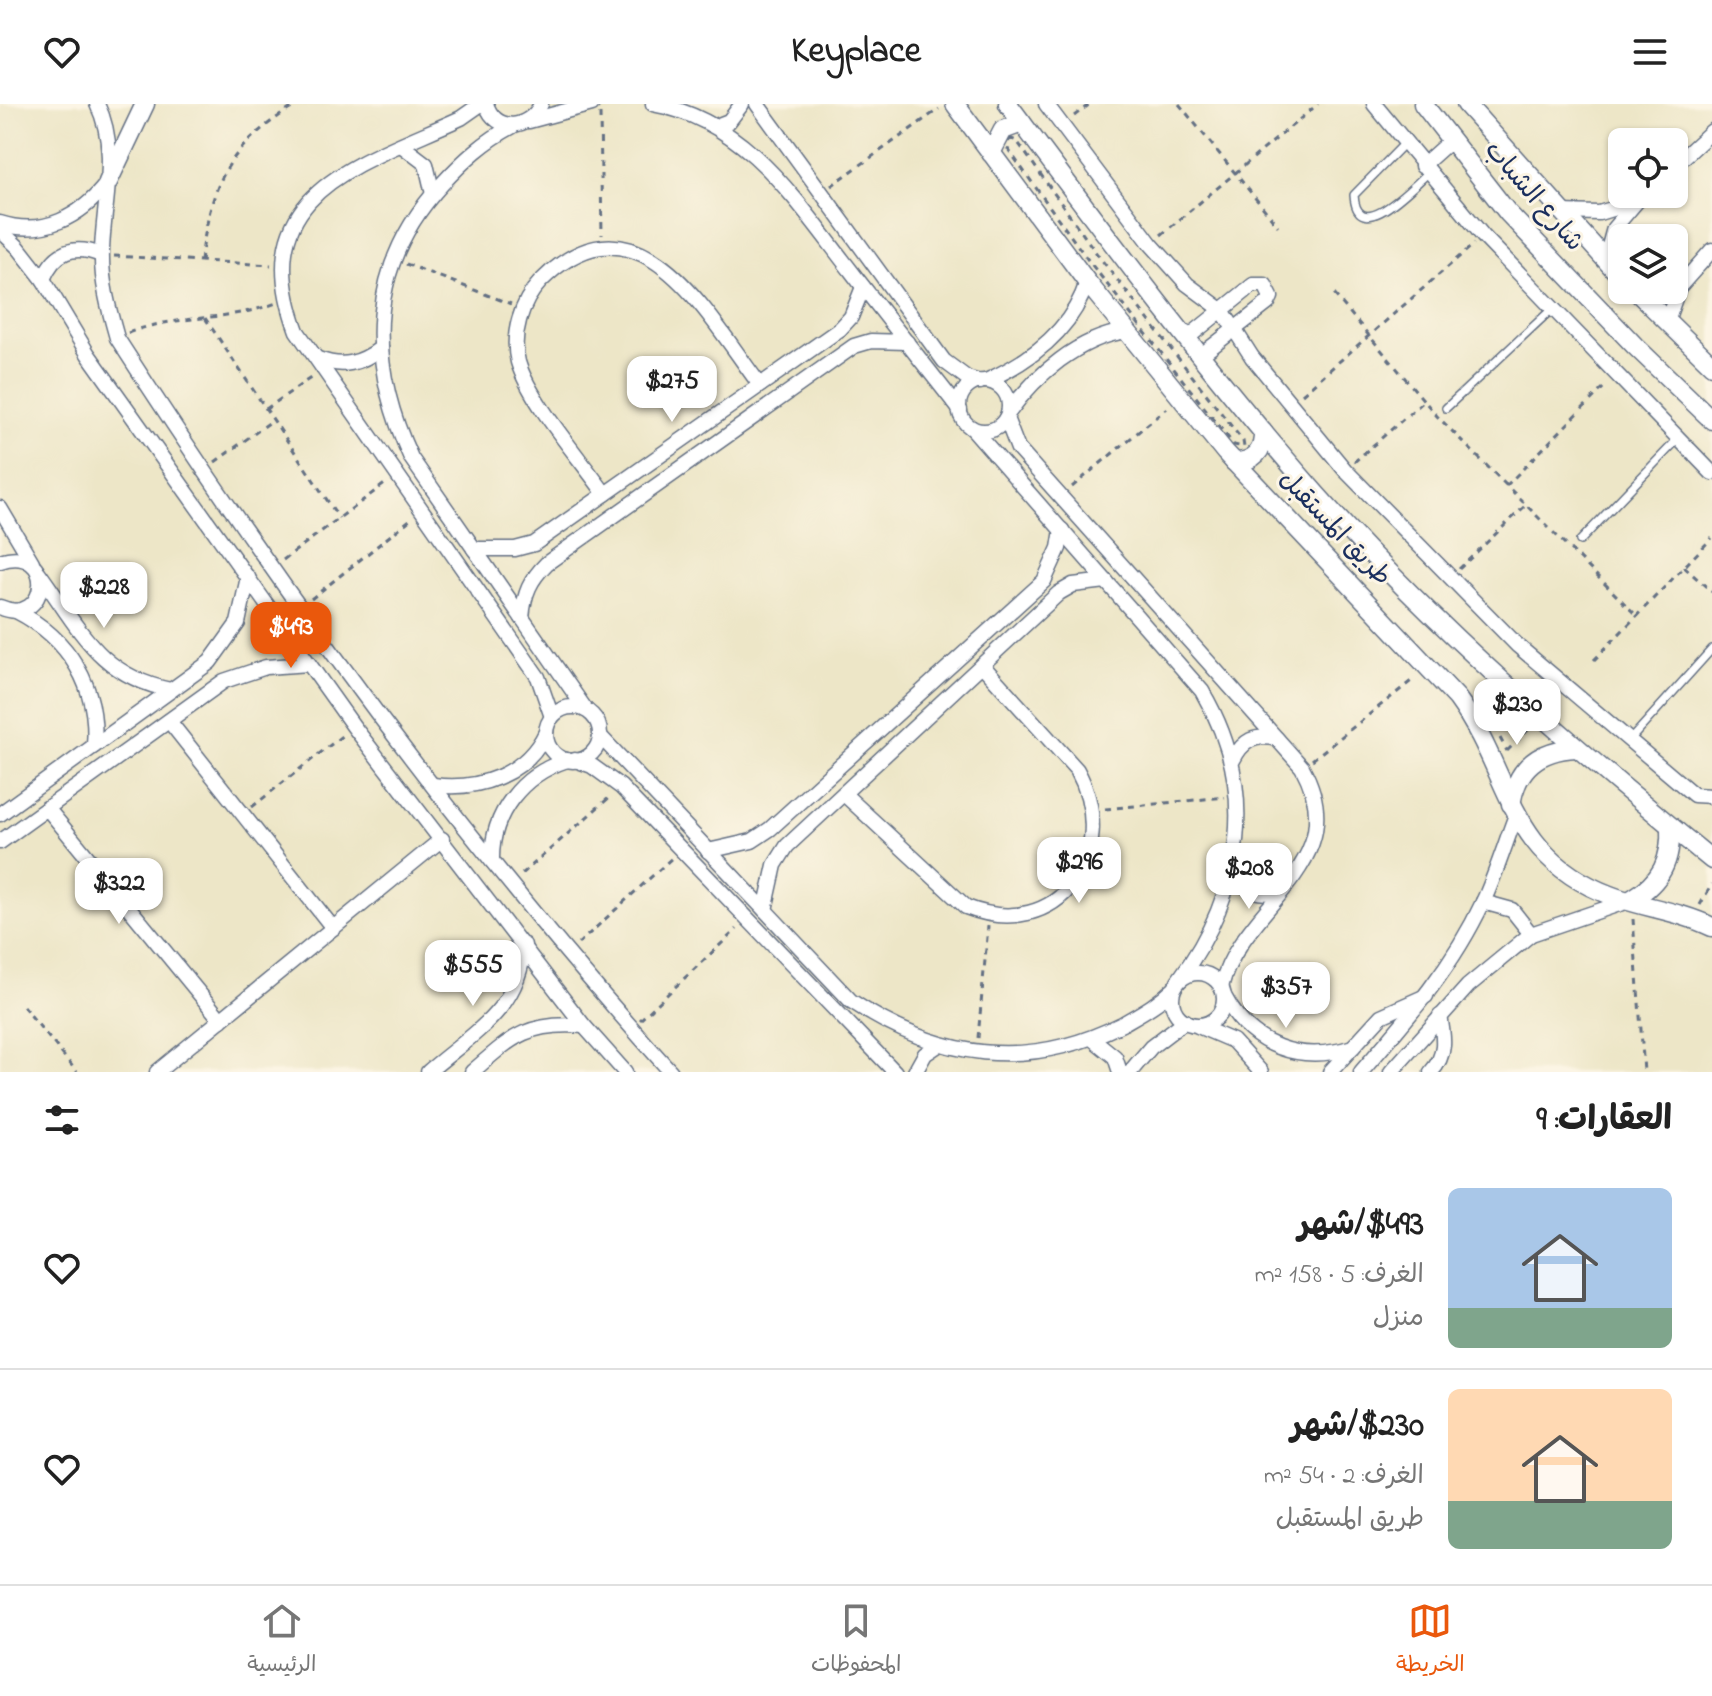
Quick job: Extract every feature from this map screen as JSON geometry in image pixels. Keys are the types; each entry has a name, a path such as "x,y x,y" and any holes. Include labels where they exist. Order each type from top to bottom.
{"main road":[{"path":"108,182 145,104"},
{"name":"طريق المستقبل","path":"955,104 1084,270 1126,331 1234,462 1431,666 1476,724 1496,762 1514,810 1531,840 1576,879 1603,893 1693,918 1712,927"},
{"name":"طريق المستقبل","path":"1008,104 1104,248 1186,339 1318,496 1423,605 1542,717 1712,860"},
{"name":"شارع الشباب","path":"1423,104 1519,224 1635,346 1712,420"},
{"name":"شارع الشباب","path":"1466,104 1608,264"},
{"path":"991,153 1003,130 1022,123"},
{"path":"1649,304 1712,365"},
{"path":"1234,462 1253,459 1260,452 1263,432"},
{"path":"1514,810 1514,785 1524,769 1538,756 1556,749 1576,748"},
{"path":"1632,899 1647,890 1667,861 1670,826"}],"street":[{"path":"97,104 108,135 108,182 101,255 105,297 117,338 175,429 299,609 392,733 566,955 671,1072"},
{"path":"513,126 495,118 483,104 461,118 330,180 303,204 289,234 282,266 285,299 297,331 538,677 549,724 551,749 571,760 592,766 621,787 895,1072"},
{"path":"528,122 541,104"},
{"path":"592,104 513,126 469,155 433,194 409,224 392,258 381,303 381,348 395,423 411,458 586,710 597,721 600,736 851,1001 892,1028 937,1046 976,1054 1016,1056 1056,1051 1094,1040 1154,1005 1176,985 1196,973 1206,974 1248,1030 1282,1051 1330,1055 1353,1047"},
{"path":"653,104 674,108 716,126 768,167 972,428 1202,691 1233,760 1237,795 1232,873 1201,944 1176,985 1173,1008 1190,1023 1233,1041 1261,1072"},
{"path":"716,126 729,121 742,104"},
{"path":"757,104 944,361 967,378 1005,392 1007,416 1018,449 1302,767 1314,788 1319,812 1317,835 1308,857 1232,955 1219,1014 1203,1024 1190,1023 1151,1047 1130,1072"},
{"path":"1046,104 1151,244 1187,284 1222,310 1252,357 1345,470 1518,646 1694,795 1712,796"},
{"path":"1374,104 1483,236 1712,473"},
{"path":"1688,153 1712,131"},
{"path":"1425,169 1451,140"},
{"path":"401,145 426,164 433,194"},
{"path":"0,223 33,228 55,224 76,214 108,182"},
{"path":"1560,212 1599,213 1612,208"},
{"path":"1605,261 1614,228 1631,208"},
{"path":"0,230 43,279 88,354 354,727 584,1026 625,1072"},
{"path":"605,494 526,382 517,359 516,333 522,309 536,286 555,268 577,254 603,246 630,250 655,260 678,276 760,385"},
{"path":"43,279 50,262 65,251 84,248 101,255"},
{"path":"1688,268 1707,255"},
{"path":"1667,321 1679,287 1707,255"},
{"path":"960,410 964,392 1007,372 1061,331 1078,307 1084,270"},
{"path":"1186,339 1253,285 1265,285 1269,290 1268,303 1200,356"},
{"path":"474,549 494,551 534,544 840,329 855,310 863,287"},
{"path":"972,428 991,430 1007,416 1023,393 1075,350 1109,333 1126,331"},
{"path":"522,618 523,596 532,577 547,563 854,346 880,340 907,342"},
{"path":"321,364 351,364 367,359 381,348"},
{"path":"153,444 175,429"},
{"path":"669,449 683,467"},
{"path":"0,508 37,570 102,659 134,680 171,690"},
{"path":"708,851 731,849 752,841 789,812 1044,581 1059,548 1062,530"},
{"path":"0,561 11,557 24,559 37,570 41,586 37,598 28,607 6,611"},
{"path":"248,577 242,612 226,644 210,662 0,815 6,838 224,681 244,673 287,664 309,664"},
{"path":"765,910 775,865 787,846 1059,593 1073,585 1106,581"},
{"path":"6,611 40,623 81,671 92,695 96,720 94,746"},
{"path":"844,794 966,907 989,916 1023,915 1055,901 1080,877 1093,845 1093,810 1077,770 982,665"},
{"path":"433,785 455,788 494,781 531,754 549,724 568,707 586,710"},
{"path":"895,716 910,732"},
{"path":"169,721 333,928"},
{"path":"371,748 392,733"},
{"path":"492,861 492,840 497,819 508,800 543,771 592,753 600,736"},
{"path":"1233,760 1239,748 1250,739 1263,736 1277,739"},
{"path":"47,808 221,1020"},
{"path":"1361,1072 1427,996 1483,902 1514,810"},
{"path":"789,812 805,829"},
{"path":"157,1072 442,839"},
{"path":"1232,873 1241,885 1254,892 1269,894 1283,889"},
{"path":"1391,1072 1488,968 1531,934 1632,899"},
{"path":"1483,902 1512,910 1531,934"},
{"path":"428,1072 500,1011 514,992 522,970 524,945"},
{"path":"1330,1072 1381,1016 1427,996"},
{"path":"1431,1072 1442,1053 1445,1039 1440,1016"},
{"path":"472,1072 518,1032 539,1026 584,1026"},
{"path":"1094,1040 1115,1057 1120,1072"},
{"path":"915,1072 925,1054 937,1046"}],"lane":[{"path":"1404,144 1354,195 1355,206 1361,214 1371,217 1381,213 1425,169"},
{"path":"1446,408 1552,309"},
{"path":"1580,541 1677,440"},
{"path":"1629,741 1712,649"}],"path":[{"path":"201,261 207,211 228,164 262,126 298,104"},
{"path":"600,104 603,246"},
{"path":"822,193 946,104"},
{"path":"1062,125 1090,104"},
{"path":"1179,104 1278,226"},
{"path":"1151,244 1318,104"},
{"path":"1009,138 1017,141 1104,248 1243,441 1244,447 1234,445 1084,270 1008,149 1009,138"},
{"path":"1291,403 1483,236"},
{"path":"1084,270 1104,248"},
{"path":"101,255 282,266"},
{"path":"392,258 522,309"},
{"path":"1334,294 1424,401 1637,616"},
{"path":"117,338 145,326 259,309 285,299"},
{"path":"205,318 339,518"},
{"path":"266,409 321,364"},
{"path":"1506,486 1615,376"},
{"path":"1059,497 1180,397"},
{"path":"1345,470 1424,401"},
{"path":"203,470 273,420"},
{"path":"271,568 398,474"},
{"path":"1450,578 1526,505"},
{"path":"299,609 423,509"},
{"path":"1594,660 1712,538"},
{"path":"1684,567 1712,592"},
{"path":"1302,767 1431,666"},
{"path":"1496,762 1542,717"},
{"path":"242,814 354,727"},
{"path":"510,884 621,787"},
{"path":"1093,810 1237,795"},
{"path":"566,955 681,850"},
{"path":"1693,918 1712,884"},
{"path":"1632,899 1644,1072"},
{"path":"976,1054 989,916"},
{"path":"631,1028 748,919"},
{"path":"23,1006 77,1072"}]}
